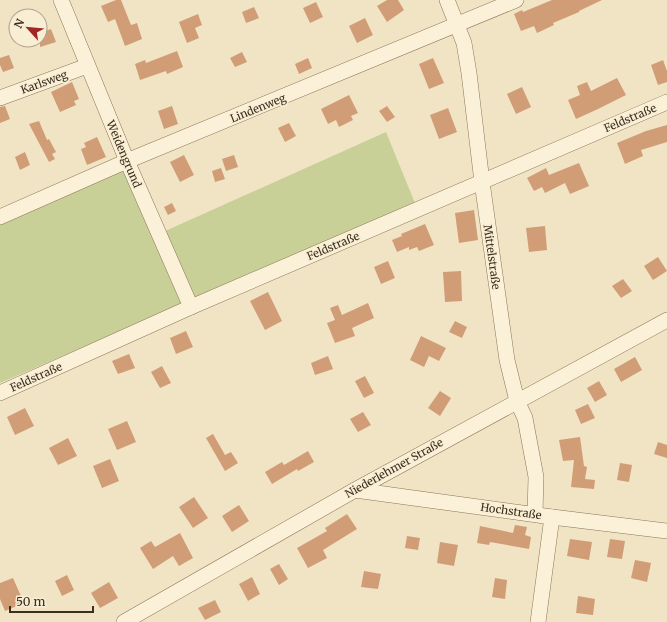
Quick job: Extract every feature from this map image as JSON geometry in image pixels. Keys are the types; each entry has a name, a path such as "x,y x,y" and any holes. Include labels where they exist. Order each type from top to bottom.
{"street":[{"name":"Weidengrund","path":"61,0 127,161 191,307"},
{"name":"Mittelstraße","path":"446,0 458,25 464,43 507,360 517,401 525,418 536,477 535,514"},
{"name":"Lindenweg","path":"0,217 127,161 516,0"},
{"name":"Karlsweg","path":"0,98 88,66"},
{"name":"Feldstraße","path":"0,393 191,307 667,102"},
{"name":"Niederlehmer Straße","path":"124,622 355,490 667,320"},
{"name":"Hochstraße","path":"355,490 667,531"},
{"path":"538,622 552,517"}],"green space":[{"path":"386,132 417,208 192,300 163,232"},
{"path":"125,167 185,303 0,383 0,223"}],"building":[{"path":"116,0 121,0 131,25 137,23 142,39 125,46 115,19 108,22 101,6"},
{"path":"387,0 398,0 404,10 387,22 377,6"},
{"path":"552,0 602,0 553,23 554,25 537,33 534,26 521,31 514,14 522,10 523,12"},
{"path":"316,2 323,17 310,23 303,8"},
{"path":"254,7 259,18 246,23 242,12"},
{"path":"198,14 202,25 195,28 199,38 187,43 179,22"},
{"path":"365,18 373,35 357,43 349,26"},
{"path":"51,29 56,42 48,44 48,30"},
{"path":"177,51 183,67 167,74 166,71 140,80 135,64 145,60 146,63"},
{"path":"242,52 247,62 235,67 230,58"},
{"path":"9,55 14,68 3,72 0,65 0,58"},
{"path":"308,58 312,68 299,74 295,64"},
{"path":"433,58 444,83 429,89 419,64"},
{"path":"663,60 667,71 667,82 658,85 651,65"},
{"path":"617,78 626,95 576,119 568,100 580,95 577,86 587,82 591,91"},
{"path":"72,82 79,99 74,101 76,105 60,112 51,92"},
{"path":"522,87 531,107 516,114 507,94"},
{"path":"349,95 358,113 351,116 353,120 339,127 336,120 328,124 321,109"},
{"path":"5,106 10,119 0,123 0,107"},
{"path":"172,106 178,124 164,129 158,111"},
{"path":"387,106 395,117 387,122 379,111"},
{"path":"448,108 457,132 439,139 430,115"},
{"path":"39,121 47,140 49,139 56,152 52,154 55,159 49,162 29,124"},
{"path":"289,123 296,136 285,142 278,128"},
{"path":"667,125 667,142 641,150 643,156 625,164 617,143 646,131"},
{"path":"97,137 106,157 87,165 81,149 86,147 84,143"},
{"path":"25,152 30,165 20,170 15,157"},
{"path":"184,155 194,175 180,182 170,162"},
{"path":"234,155 238,167 226,171 222,159"},
{"path":"579,163 589,186 570,194 565,183 545,193 542,187 534,191 527,178 546,168 549,175"},
{"path":"221,168 225,179 215,182 212,171"},
{"path":"172,203 176,211 168,215 164,207"},
{"path":"474,210 478,240 459,243 455,213"},
{"path":"425,224 434,245 419,251 417,247 409,250 409,247 397,252 392,240 402,236 401,234"},
{"path":"545,226 547,250 529,252 526,228"},
{"path":"658,257 667,271 653,280 644,266"},
{"path":"388,261 395,278 381,284 374,267"},
{"path":"461,271 462,301 445,302 443,272"},
{"path":"623,279 632,291 621,298 612,286"},
{"path":"268,292 282,321 265,330 250,301"},
{"path":"368,303 374,318 352,328 355,336 335,343 327,323 335,320 330,308 338,305 342,315"},
{"path":"455,321 467,327 462,338 449,332"},
{"path":"186,331 193,347 176,354 170,338"},
{"path":"421,336 446,348 439,361 429,356 424,367 410,360"},
{"path":"129,354 135,368 118,374 112,361"},
{"path":"328,356 333,369 315,375 311,363"},
{"path":"635,357 642,370 621,382 614,369"},
{"path":"162,366 171,383 160,388 151,372"},
{"path":"365,376 374,393 364,398 355,381"},
{"path":"599,381 607,395 595,402 587,388"},
{"path":"440,391 451,398 440,416 428,408"},
{"path":"588,404 595,418 581,424 575,410"},
{"path":"25,408 34,426 15,435 7,417"},
{"path":"363,412 371,425 358,432 350,419"},
{"path":"127,421 136,442 117,450 108,429"},
{"path":"213,434 225,455 231,452 238,463 225,471 206,438"},
{"path":"580,437 584,466 587,467 585,479 595,480 594,489 571,487 574,460 563,461 559,440"},
{"path":"68,438 77,456 58,465 49,448"},
{"path":"658,442 667,445 667,458 654,454"},
{"path":"308,451 314,462 298,471 297,469 272,484 265,472 282,462 284,465"},
{"path":"110,459 119,481 102,488 93,466"},
{"path":"620,463 632,465 629,482 617,480"},
{"path":"194,497 208,518 193,528 179,507"},
{"path":"239,505 249,521 232,532 222,516"},
{"path":"347,514 357,529 323,550 327,558 308,568 297,548 327,531 325,528"},
{"path":"515,525 527,527 525,535 531,537 529,549 490,542 489,545 477,543 480,526 513,533"},
{"path":"180,533 193,558 179,566 173,556 153,569 140,548 151,541 155,547"},
{"path":"407,536 420,538 418,550 405,548"},
{"path":"570,539 592,542 589,560 567,556"},
{"path":"610,539 625,541 622,559 607,557"},
{"path":"440,542 458,545 454,566 437,563"},
{"path":"635,560 651,563 647,582 631,578"},
{"path":"279,564 288,579 279,585 270,569"},
{"path":"364,571 381,574 378,589 361,587"},
{"path":"67,575 74,590 62,596 55,581"},
{"path":"252,577 260,594 248,601 239,584"},
{"path":"13,578 24,603 5,611 0,599 0,583"},
{"path":"495,578 507,580 505,599 492,597"},
{"path":"109,582 118,598 100,608 91,593"},
{"path":"578,596 595,599 593,615 576,613"},
{"path":"215,600 221,612 205,620 198,608"}]}
